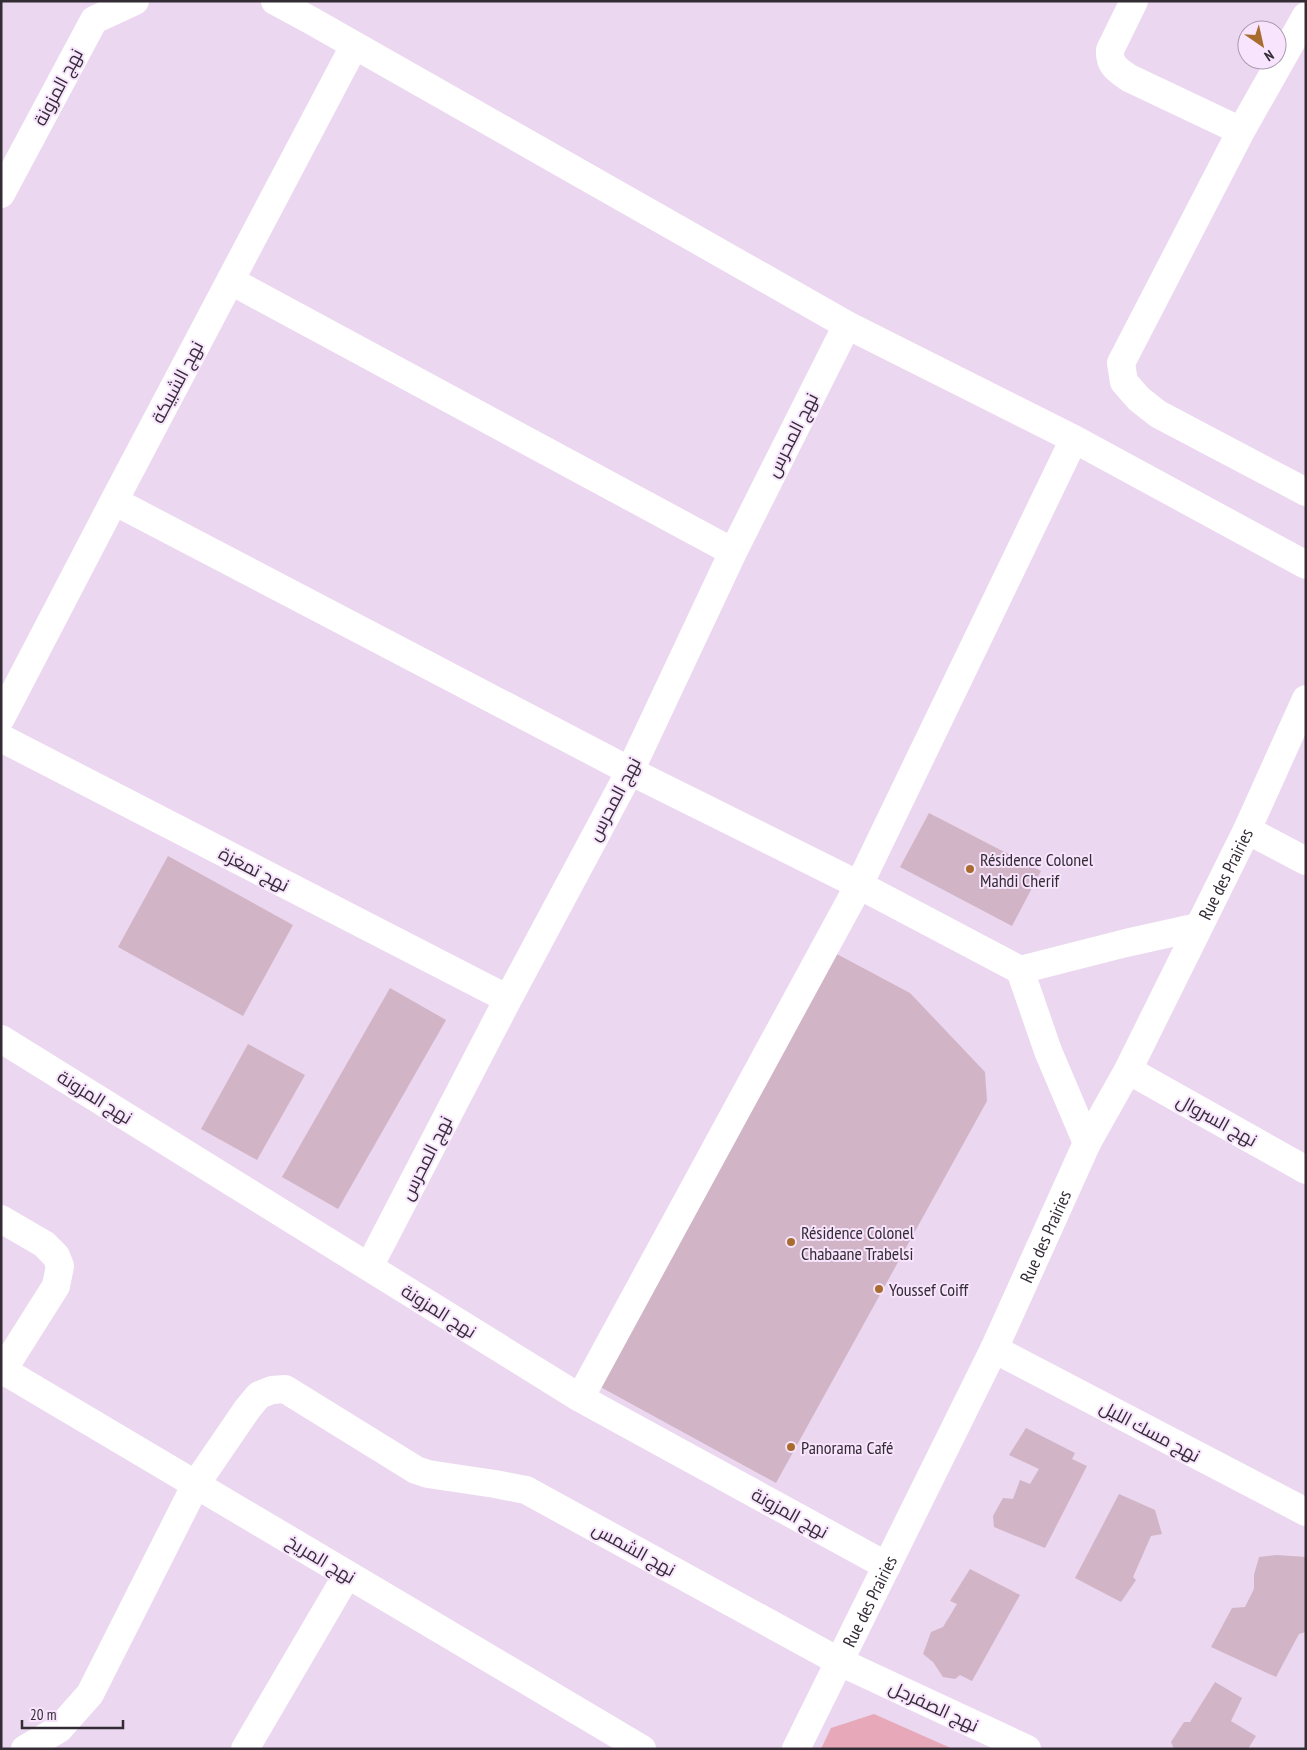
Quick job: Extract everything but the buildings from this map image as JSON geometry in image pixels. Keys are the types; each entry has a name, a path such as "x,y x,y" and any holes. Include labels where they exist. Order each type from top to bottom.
{"street":[{"name":"نهج المزونة","path":"1,194 94,20 135,1"},
{"path":"275,1 847,325 1074,438 1306,564"},
{"path":"1134,1 1110,50 1109,59 1115,68 1129,78 1241,131"},
{"path":"1306,16 1241,131 1121,363 1124,382 1139,399 1158,414 1306,492"},
{"name":"نهج الشبيكة","path":"1,718 354,46"},
{"path":"231,282 733,552"},
{"name":"نهج المحرس","path":"369,1268 508,999 630,771 733,552 847,325"},
{"path":"580,1398 859,885 1074,438"},
{"path":"114,501 630,771 859,885 1020,970 1198,927"},
{"name":"Rue des Prairies","path":"796,1749 994,1349 1087,1143 1128,1070 1247,830 1306,699"},
{"name":"نهج تمغزة","path":"1,738 508,999"},
{"path":"1247,830 1306,861"},
{"path":"1020,970 1048,1051 1087,1143"},
{"name":"نهج المزونة","path":"1,1039 580,1398 887,1566"},
{"name":"نهج السروال","path":"1128,1070 1306,1170"},
{"path":"1,1218 44,1244 56,1256 60,1266 56,1286 2,1370"},
{"name":"نهج مسك الليل","path":"994,1349 1306,1512"},
{"name":"نهج المريخ","path":"2,1370 642,1749"},
{"name":"نهج الشمس","path":"25,1749 59,1729 90,1694 196,1484 248,1408 259,1396 272,1390 285,1389 416,1470 428,1474 526,1490 840,1662"},
{"path":"255,1745 347,1575"},
{"name":"نهج الصفرجل","path":"840,1662 1027,1749"}],"shaded area":[{"path":"874,1714 953,1749 821,1749 831,1728"}],"place":[{"name":"Résidence Colonel Mahdi Cherif","path":"970,869"},
{"name":"Résidence Colonel Chabaane Trabelsi","path":"791,1242"},
{"name":"Youssef Coiff","path":"879,1289"},
{"name":"Panorama Café","path":"791,1447"}]}
